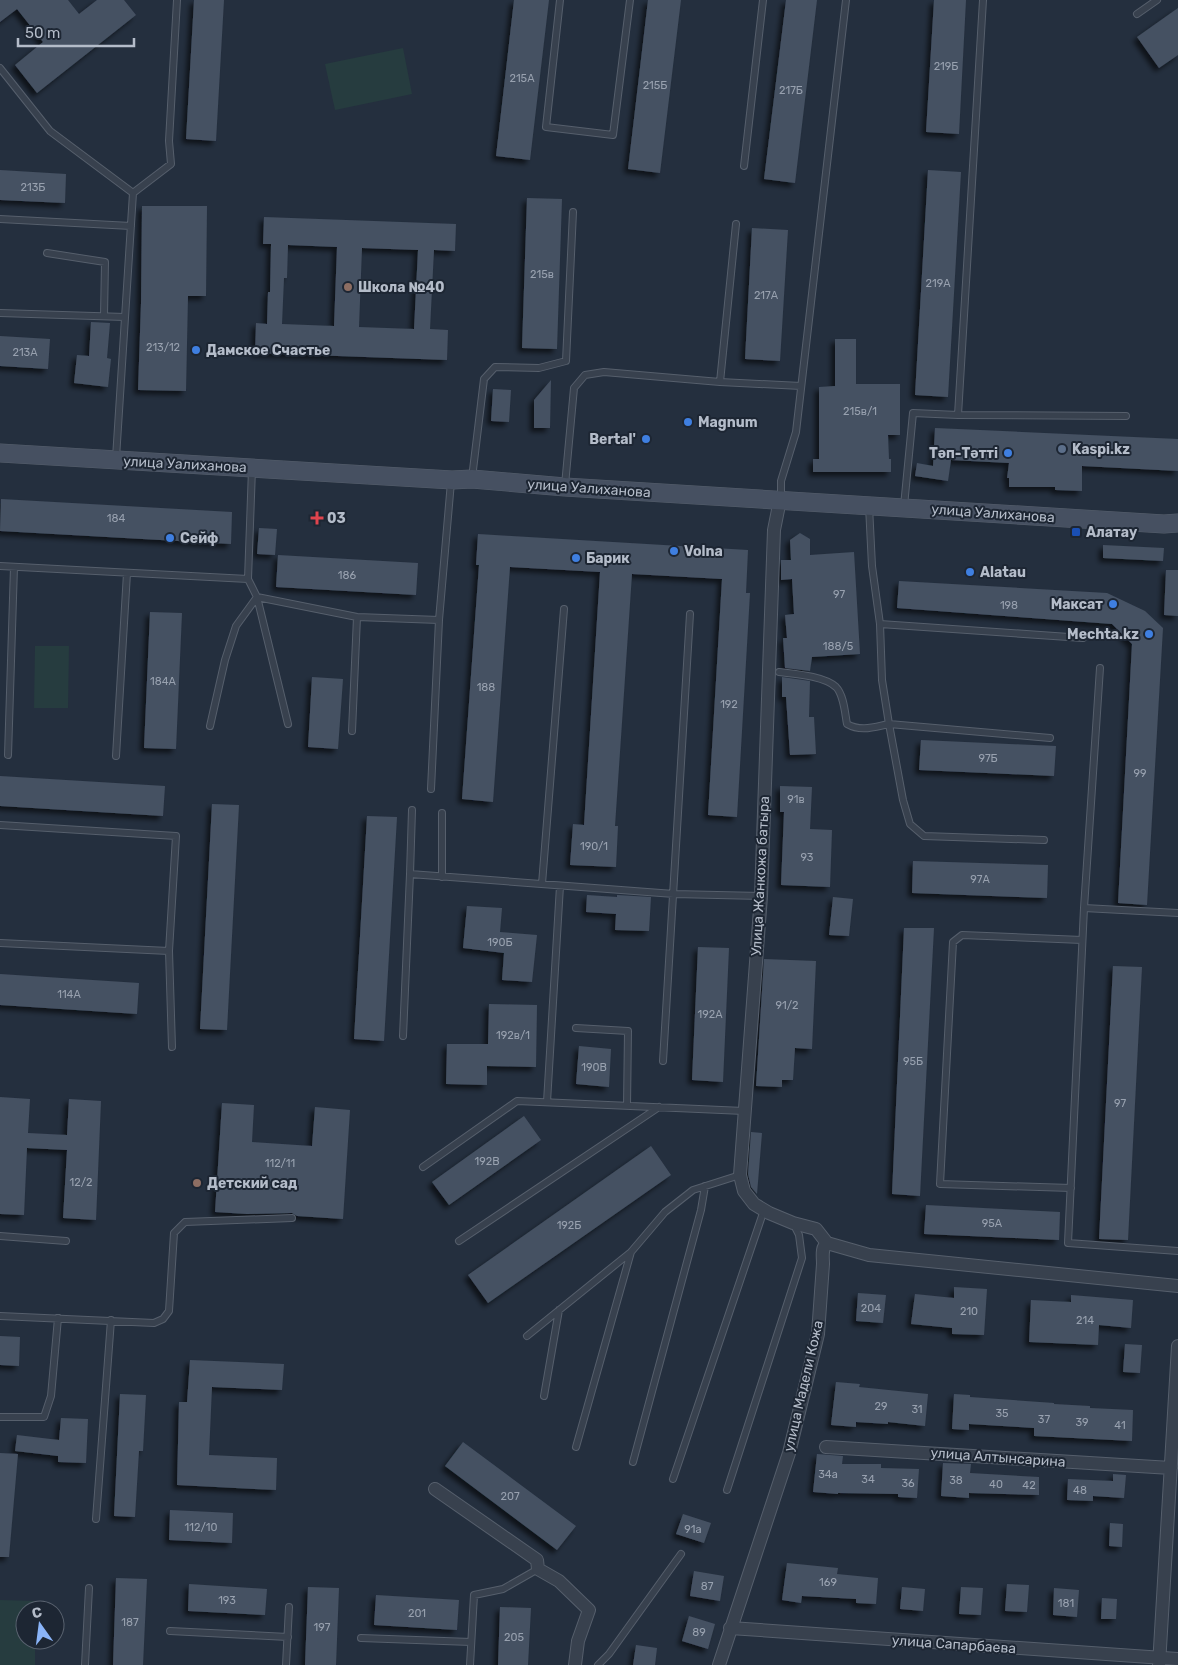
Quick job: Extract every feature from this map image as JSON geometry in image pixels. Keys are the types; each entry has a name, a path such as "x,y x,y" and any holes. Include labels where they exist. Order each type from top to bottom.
{"main road":[{"name":"улица Уалиханова","path":"0,453 452,480 472,479 565,487 1164,524 1178,522"}],"street":[{"name":"Улица Жанкожа батыра","path":"780,500 774,530 761,896 740,1176 744,1191 754,1204 793,1223 816,1229 828,1243"},
{"path":"828,1243 869,1255 1178,1286"},
{"name":"улица Мадели Кожа","path":"719,1665 791,1444 818,1334 823,1264 822,1253 824,1246 828,1243"},
{"path":"1159,1662 1178,1346"},
{"name":"улица Алтынсарина","path":"826,1447 1171,1468"},
{"path":"435,1489 536,1560 538,1569 559,1581 589,1610 578,1642 575,1665"},
{"name":"улица Сапарбаева","path":"730,1628 1159,1662 1178,1659"}],"lane":[{"path":"116,460 133,193 171,164 169,141 177,0"},
{"path":"560,0 546,127 613,136 630,0"},
{"path":"744,166 763,0"},
{"path":"780,500 781,481 796,432 846,0"},
{"path":"958,415 984,0"},
{"path":"1137,14 1157,0"},
{"path":"0,68 50,131 133,193"},
{"path":"472,479 484,379 495,368 539,368 566,361 573,212"},
{"path":"0,219 131,226"},
{"path":"720,382 736,224"},
{"path":"47,253 105,262 104,316"},
{"path":"0,313 125,317"},
{"path":"565,487 574,388 585,375 604,372 720,382 801,386"},
{"path":"904,507 913,413 1126,416"},
{"path":"252,468 248,579 257,597 288,724"},
{"path":"431,790 439,620 452,480"},
{"path":"869,505 872,566 880,624 882,680 903,800 910,824 924,836 1044,840"},
{"path":"0,566 248,579"},
{"path":"8,755 14,567"},
{"path":"116,756 127,573"},
{"path":"257,597 357,616 439,620"},
{"path":"210,726 225,660 236,626 257,597"},
{"path":"542,884 564,609"},
{"path":"663,1062 690,614"},
{"path":"352,731 357,616"},
{"path":"880,624 1083,638"},
{"path":"1100,668 1082,940 1068,1243 1178,1251"},
{"path":"780,672 818,678 836,687 840,694 847,724 854,728 865,729 889,724 1050,738"},
{"path":"403,1036 412,810"},
{"path":"442,813 442,877"},
{"path":"0,825 176,836 169,951 172,1047"},
{"path":"410,874 674,894 761,896"},
{"path":"547,1102 560,886"},
{"path":"1084,908 1178,912"},
{"path":"1071,1188 940,1184 953,942 962,935 1082,940"},
{"path":"0,943 169,951"},
{"path":"576,1028 628,1031 627,1106"},
{"path":"423,1167 517,1101 744,1110"},
{"path":"459,1241 659,1107"},
{"path":"527,1336 631,1252 665,1212 693,1190 740,1176"},
{"path":"633,1462 701,1210 705,1186"},
{"path":"673,1479 764,1210"},
{"path":"0,1316 159,1322 169,1311 174,1232 185,1222 292,1218"},
{"path":"727,1490 802,1258 799,1235 793,1223"},
{"path":"0,1236 66,1241"},
{"path":"576,1448 631,1252"},
{"path":"544,1396 559,1310"},
{"path":"0,1416 44,1417 51,1396 58,1318"},
{"path":"96,1519 111,1320"},
{"path":"598,1665 609,1654 681,1554"},
{"path":"470,1665 474,1595 502,1589 538,1569"},
{"path":"85,1665 89,1588"},
{"path":"286,1665 289,1607"},
{"path":"170,1631 288,1637"},
{"path":"361,1638 471,1642"}],"green space":[{"path":"403,48 412,94 335,110 325,64"},
{"path":"35,646 69,646 68,708 34,708"},
{"path":"0,1600 15,1600 15,1650 35,1650 35,1665 0,1665"}],"building":[{"path":"0,0 68,0 79,14 97,0 124,0 136,15 37,93 15,65 43,42 17,9 0,22"},
{"path":"194,0 224,0 216,141 186,139"},
{"path":"514,0 549,0 530,160 496,156"},
{"path":"648,0 681,0 660,173 628,169"},
{"path":"786,0 817,0 795,183 764,179"},
{"path":"934,0 966,0 959,134 926,132"},
{"path":"1178,8 1178,55 1159,68 1137,37"},
{"path":"0,170 66,174 65,203 0,200"},
{"path":"928,170 961,172 948,397 915,395"},
{"path":"527,198 562,199 557,349 522,348"},
{"path":"142,206 207,206 206,296 188,296 186,391 138,390"},
{"name":"Школа №40","path":"264,217 456,224 455,251 434,250 430,329 448,330 447,360 255,353 256,323 267,324 268,292 270,292 271,244 263,244","holes":["288,245 337,247 334,326 282,324 284,278 287,278","362,248 418,250 414,329 359,327"]},
{"path":"752,228 788,230 780,361 745,359"},
{"path":"91,322 110,323 107,358 111,359 108,387 74,383 77,355 89,356"},
{"path":"0,336 50,339 48,369 0,366"},
{"path":"835,339 856,339 856,384 900,384 900,435 888,435 891,472 813,472 813,459 819,459 819,387 835,386"},
{"path":"551,380 550,428 534,428 534,400"},
{"path":"493,389 511,390 509,422 491,421"},
{"path":"935,428 1178,439 1178,471 1082,466 1082,491 1055,490 1055,487 1009,487 1009,478 1007,478 1009,463 951,460 948,481 915,476 917,463 933,466"},
{"path":"1,499 232,512 231,544 0,531"},
{"path":"259,528 277,529 275,555 257,554"},
{"path":"800,533 810,539 810,555 854,552 860,654 812,657 810,671 785,668 783,638 787,638 785,615 794,614 792,579 781,580 781,560 791,560 790,540"},
{"path":"478,534 748,550 746,593 750,593 737,817 708,815 722,579 632,574 615,826 618,826 616,867 570,865 573,824 584,825 600,572 510,567 493,802 462,799 479,565 476,565"},
{"path":"1103,545 1164,548 1163,561 1103,558"},
{"path":"278,555 418,563 416,595 276,587"},
{"path":"1166,570 1178,570 1178,616 1164,615"},
{"path":"899,581 1107,593 1145,611 1163,628 1147,905 1118,903 1132,644 1112,624 897,608"},
{"path":"150,612 182,613 176,749 144,748"},
{"path":"312,677 343,679 338,749 308,747"},
{"path":"782,677 810,681 809,717 814,717 816,754 790,755 786,697 782,697"},
{"path":"921,740 1056,746 1054,776 919,770"},
{"path":"0,776 165,786 163,816 0,806"},
{"path":"780,786 812,787 810,829 832,830 830,887 781,885 784,812 780,812"},
{"path":"212,804 239,805 227,1030 200,1029"},
{"path":"367,816 397,817 384,1041 354,1039"},
{"path":"913,861 1048,865 1047,898 912,893"},
{"path":"587,895 651,897 649,931 615,930 616,914 586,912"},
{"path":"833,897 853,899 849,936 829,935"},
{"path":"467,906 502,908 500,932 537,935 532,982 502,980 504,953 463,948"},
{"path":"904,928 934,928 920,1196 892,1194"},
{"path":"698,947 729,948 723,1082 692,1080"},
{"path":"764,959 816,961 812,1049 795,1048 793,1080 782,1080 782,1087 756,1086"},
{"path":"1113,966 1142,967 1128,1240 1099,1239"},
{"path":"0,974 139,983 137,1014 0,1005"},
{"path":"489,1004 537,1005 536,1067 487,1066 487,1085 446,1084 447,1044 488,1044"},
{"path":"579,1046 611,1049 609,1087 576,1084"},
{"path":"0,1097 30,1099 28,1133 67,1135 69,1099 101,1101 96,1220 63,1218 67,1150 27,1148 24,1215 0,1214"},
{"path":"222,1103 254,1105 252,1142 312,1146 315,1107 350,1110 343,1219 297,1216 292,1213 247,1214 215,1212"},
{"path":"524,1116 541,1140 449,1205 432,1182"},
{"path":"751,1132 762,1133 757,1194 751,1187 748,1174"},
{"path":"651,1146 671,1175 488,1303 468,1275"},
{"path":"926,1205 1060,1212 1059,1240 924,1234"},
{"path":"954,1287 987,1289 984,1335 952,1334 952,1328 911,1324 915,1294 954,1298"},
{"path":"858,1293 886,1295 883,1323 856,1321"},
{"path":"1071,1295 1133,1300 1131,1328 1099,1325 1098,1345 1029,1342 1031,1300 1071,1302"},
{"path":"0,1336 20,1337 19,1366 0,1365"},
{"path":"1125,1344 1142,1345 1140,1373 1123,1372"},
{"path":"190,1360 284,1364 282,1390 212,1387 209,1455 277,1458 276,1490 177,1485 179,1402 187,1402"},
{"path":"836,1382 860,1384 859,1387 928,1394 925,1426 888,1422 888,1424 856,1422 856,1427 831,1425"},
{"path":"120,1394 146,1395 143,1451 139,1451 135,1517 114,1516"},
{"path":"954,1394 970,1395 970,1397 1090,1406 1090,1408 1133,1410 1132,1441 1034,1436 1034,1428 969,1424 969,1430 952,1429"},
{"path":"61,1418 88,1419 86,1463 58,1462 58,1456 15,1451 17,1435 59,1440"},
{"path":"463,1442 576,1526 557,1550 445,1466"},
{"path":"0,1453 18,1454 9,1557 0,1557"},
{"path":"817,1454 843,1456 842,1464 881,1464 881,1468 919,1469 917,1498 898,1497 898,1494 813,1492"},
{"path":"943,1463 971,1464 970,1473 1039,1477 1039,1495 969,1493 969,1498 941,1496"},
{"path":"1113,1474 1126,1475 1124,1498 1093,1496 1093,1501 1067,1500 1068,1479 1113,1481"},
{"path":"170,1510 233,1513 232,1543 169,1540"},
{"path":"683,1514 711,1523 704,1543 676,1534"},
{"path":"1110,1523 1123,1524 1122,1547 1109,1546"},
{"path":"787,1563 838,1568 837,1574 878,1578 876,1604 856,1603 856,1599 802,1596 801,1603 782,1600"},
{"path":"694,1571 724,1576 720,1601 690,1596"},
{"path":"116,1578 147,1579 143,1665 113,1665"},
{"path":"189,1584 267,1589 265,1615 188,1611"},
{"path":"1007,1584 1029,1585 1027,1612 1005,1611"},
{"path":"308,1587 339,1588 336,1665 305,1665"},
{"path":"902,1587 925,1589 923,1611 900,1609"},
{"path":"961,1587 983,1588 981,1615 959,1614"},
{"path":"1054,1588 1079,1590 1077,1617 1053,1615"},
{"path":"376,1595 459,1600 457,1630 374,1625"},
{"path":"1102,1598 1117,1599 1116,1619 1101,1619"},
{"path":"500,1607 531,1608 528,1665 498,1665"},
{"path":"689,1616 715,1624 708,1649 682,1641"},
{"path":"636,1645 657,1648 655,1665 633,1665"}],"place":[{"name":"Школа №40","path":"348,287"},
{"name":"Дамское Счастье","path":"196,350"},
{"name":"Magnum","path":"688,422"},
{"name":"Bertal'","path":"646,439"},
{"name":"Kaspi.kz","path":"1062,449"},
{"name":"Тәп-Тәтті","path":"1008,453"},
{"name":"03","path":"317,518"},
{"name":"Алатау","path":"1076,532"},
{"name":"Сейф","path":"170,538"},
{"name":"Volna","path":"674,551"},
{"name":"Барик","path":"576,558"},
{"name":"Alatau","path":"970,572"},
{"name":"Максат","path":"1113,604"},
{"name":"Mechta.kz","path":"1149,634"},
{"name":"Детский сад","path":"197,1183"}]}
